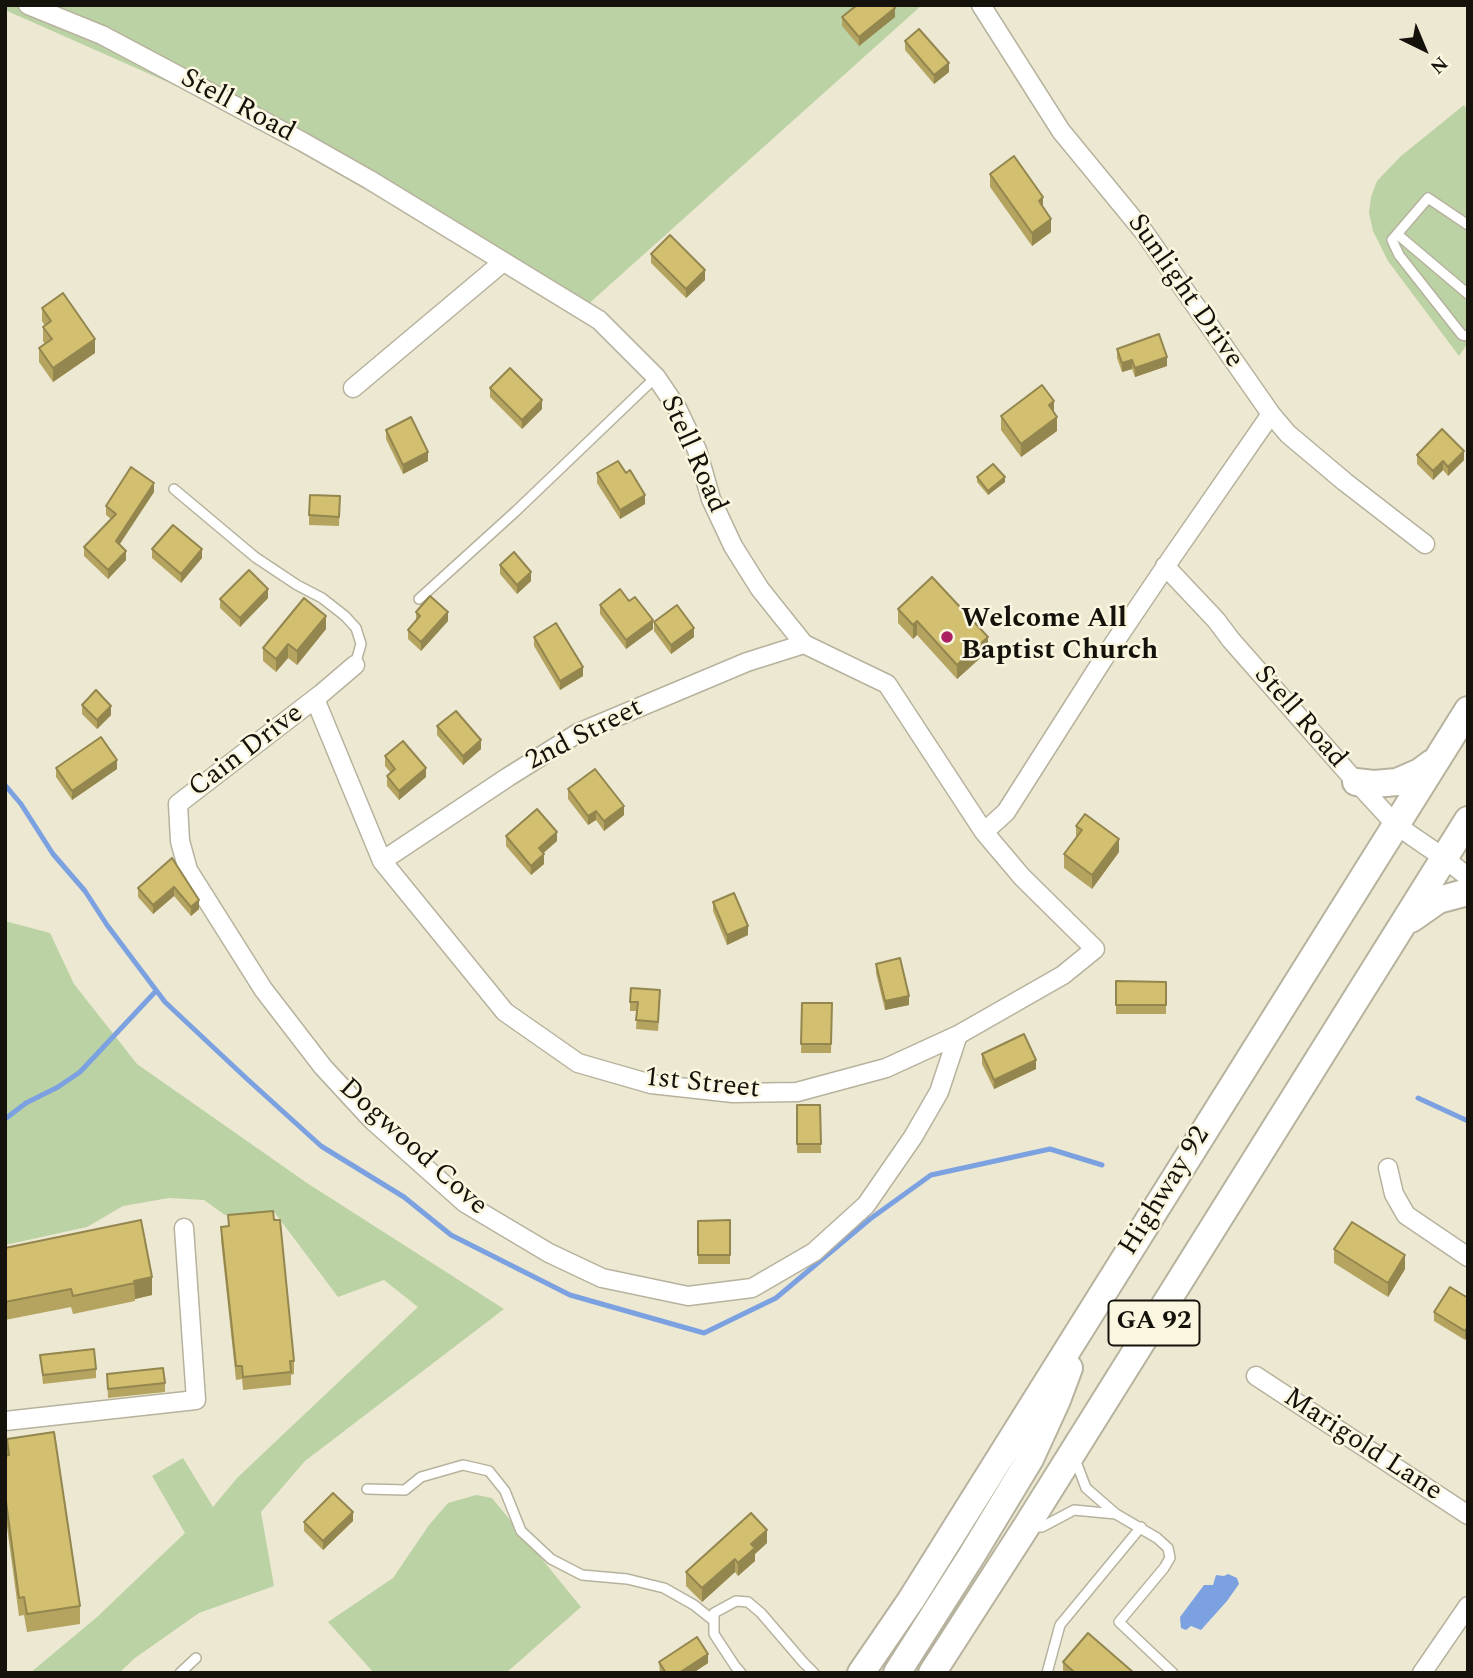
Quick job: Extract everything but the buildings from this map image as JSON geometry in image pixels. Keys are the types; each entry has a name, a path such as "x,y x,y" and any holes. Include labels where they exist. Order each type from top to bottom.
{"main road":[{"name":"Highway 92","path":"861,1673 911,1600 1468,709"},
{"path":"1356,782 1397,782 1420,772 1437,760"},
{"name":"GA 92","path":"935,1671 1468,820"},
{"path":"1399,930 1423,908 1438,900 1468,892"},
{"path":"897,1673 1030,1459 1057,1400 1077,1335"}],"street":[{"name":"Stell Road","path":"28,5 102,35 303,142 599,320 656,377 677,408 697,450 711,499 733,547 760,589 804,644 887,684 984,832 1022,877 1096,949"},
{"name":"Sunlight Drive","path":"981,5 1061,131 1144,232 1271,414 1288,434 1425,544"},
{"path":"353,388 503,262"},
{"path":"984,832 1006,812 1165,566 1271,414"},
{"name":"Stell Road","path":"1165,566 1216,620 1396,825 1468,877"},
{"name":"2nd Street","path":"382,861 578,733 747,662 804,644"},
{"path":"315,699 355,665"},
{"name":"1st Street","path":"315,699 382,861 505,1012 578,1063 651,1084 680,1088 733,1093 797,1092 886,1068 958,1035 1063,975 1096,949"},
{"name":"Cain Drive","path":"178,804 315,699"},
{"name":"Dogwood Cove","path":"178,804 180,841 188,870 263,989 323,1067 372,1119 465,1203 548,1253 602,1278 688,1296 752,1288 814,1252 866,1205 913,1137 939,1092 958,1035"},
{"path":"1388,1168 1394,1194 1406,1215 1468,1257"},
{"path":"5,1420 196,1400 184,1228"},
{"name":"Marigold Lane","path":"1256,1376 1468,1515"},
{"path":"1422,1673 1468,1606"}],"lane":[{"path":"1468,225 1428,198 1392,240 1399,255 1462,335 1468,336"},
{"path":"1397,234 1468,294"},
{"path":"419,599 656,377"},
{"path":"174,489 255,557 345,615 356,628 361,644 355,665"},
{"path":"1072,1453 1086,1488 1116,1514 1141,1527 1168,1548 1170,1558 1164,1568 1119,1622 1172,1673"},
{"path":"366,1489 405,1490 421,1477 463,1465 489,1471 505,1491 521,1531 551,1559 582,1575 627,1579 664,1588 694,1605 714,1621"},
{"path":"1026,1527 1042,1527 1074,1510 1116,1514"},
{"path":"1046,1673 1060,1625 1141,1527"},
{"path":"741,1673 714,1634 714,1613 736,1601 748,1602 761,1613 814,1673"},
{"path":"180,1673 196,1658"}],"green space":[{"path":"5,5 922,5 575,316 260,123 5,10"},
{"path":"1464,105 1468,111 1468,343 1459,356 1388,261 1373,231 1369,213 1377,181 1401,156"},
{"path":"5,921 50,933 74,984 137,1064 307,1183 504,1309 305,1461 261,1512 274,1586 199,1613 135,1658 119,1673 30,1673 97,1617 185,1533 152,1476 183,1458 213,1507 237,1478 418,1307 384,1280 338,1297 275,1213 225,1215 204,1200 169,1198 123,1206 87,1227 5,1245"},
{"path":"476,1495 492,1498 581,1607 506,1673 374,1673 328,1622 393,1578 429,1525 448,1503"}],"water":[{"path":"1228,1574 1237,1578 1239,1584 1227,1601 1201,1630 1191,1626 1186,1630 1181,1628 1180,1617 1204,1585 1213,1585 1216,1575"}],"waterway":[{"path":"5,785 21,804 53,854 85,891 165,1002 321,1146 404,1197 451,1235 570,1295 704,1333 776,1298 870,1219 931,1175 1050,1149 1102,1165"},
{"path":"5,1119 26,1103 80,1072 156,991"},
{"path":"1418,1098 1468,1121"}],"place":[{"name":"Welcome All Baptist Church","path":"947,637"}]}
